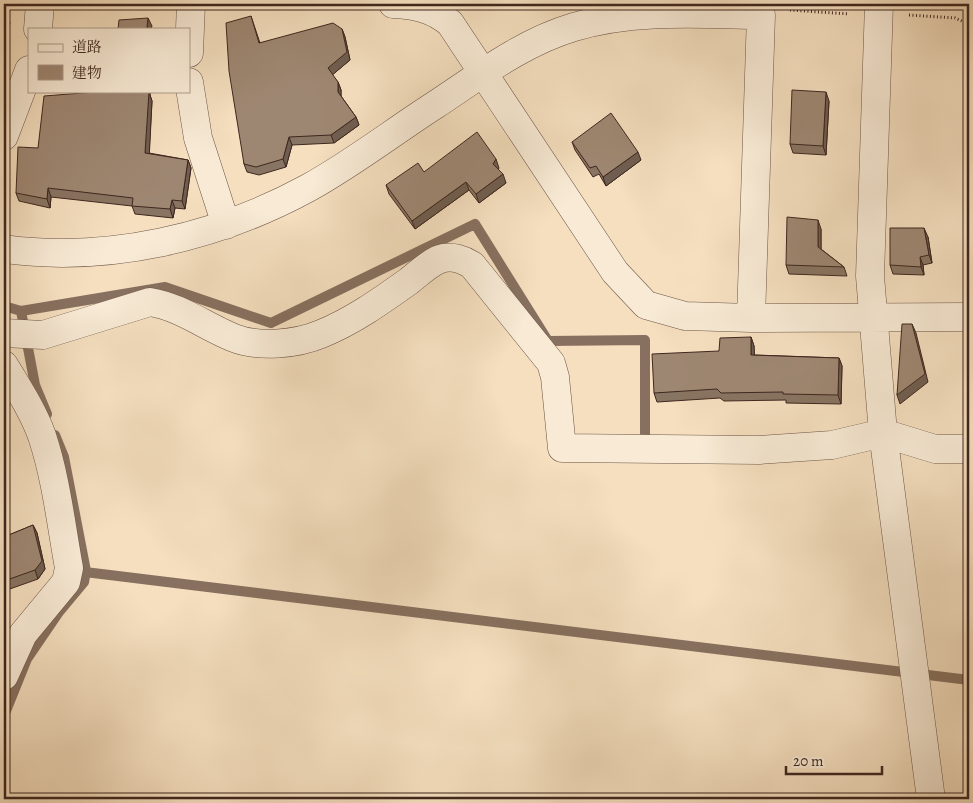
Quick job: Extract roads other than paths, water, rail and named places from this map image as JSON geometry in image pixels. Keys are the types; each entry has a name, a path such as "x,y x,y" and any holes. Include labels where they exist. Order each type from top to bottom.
{"street":[{"path":"38,28 40,4"},
{"path":"190,28 191,4"},
{"path":"394,4 412,5 438,14 450,23 615,272 646,305 685,316 751,318 969,317"},
{"path":"872,11 870,276 872,318 883,433 931,799"},
{"path":"4,248 32,253 71,254 136,247 186,237 226,225 309,187 517,52 573,27 620,17 656,14 761,15 751,318"},
{"path":"4,136 28,73"},
{"path":"190,88 198,138 226,225"},
{"path":"6,333 43,335 150,302 167,305 236,339 262,343 292,341 319,335 344,324 366,311 440,258 462,259 472,265 551,363 555,378 562,448 759,450 832,445 883,433 935,449 969,449"},
{"path":"4,365 26,402 42,436 52,474 69,568 66,582 23,634 4,676"}],"waterway":[{"path":"4,306 21,311 165,287 271,323 475,224 548,341 645,340 645,436"},
{"path":"21,311 35,385 47,414"},
{"path":"4,716 27,659 59,612 84,582 86,571 64,457 55,435"},
{"path":"85,572 969,680"}]}
